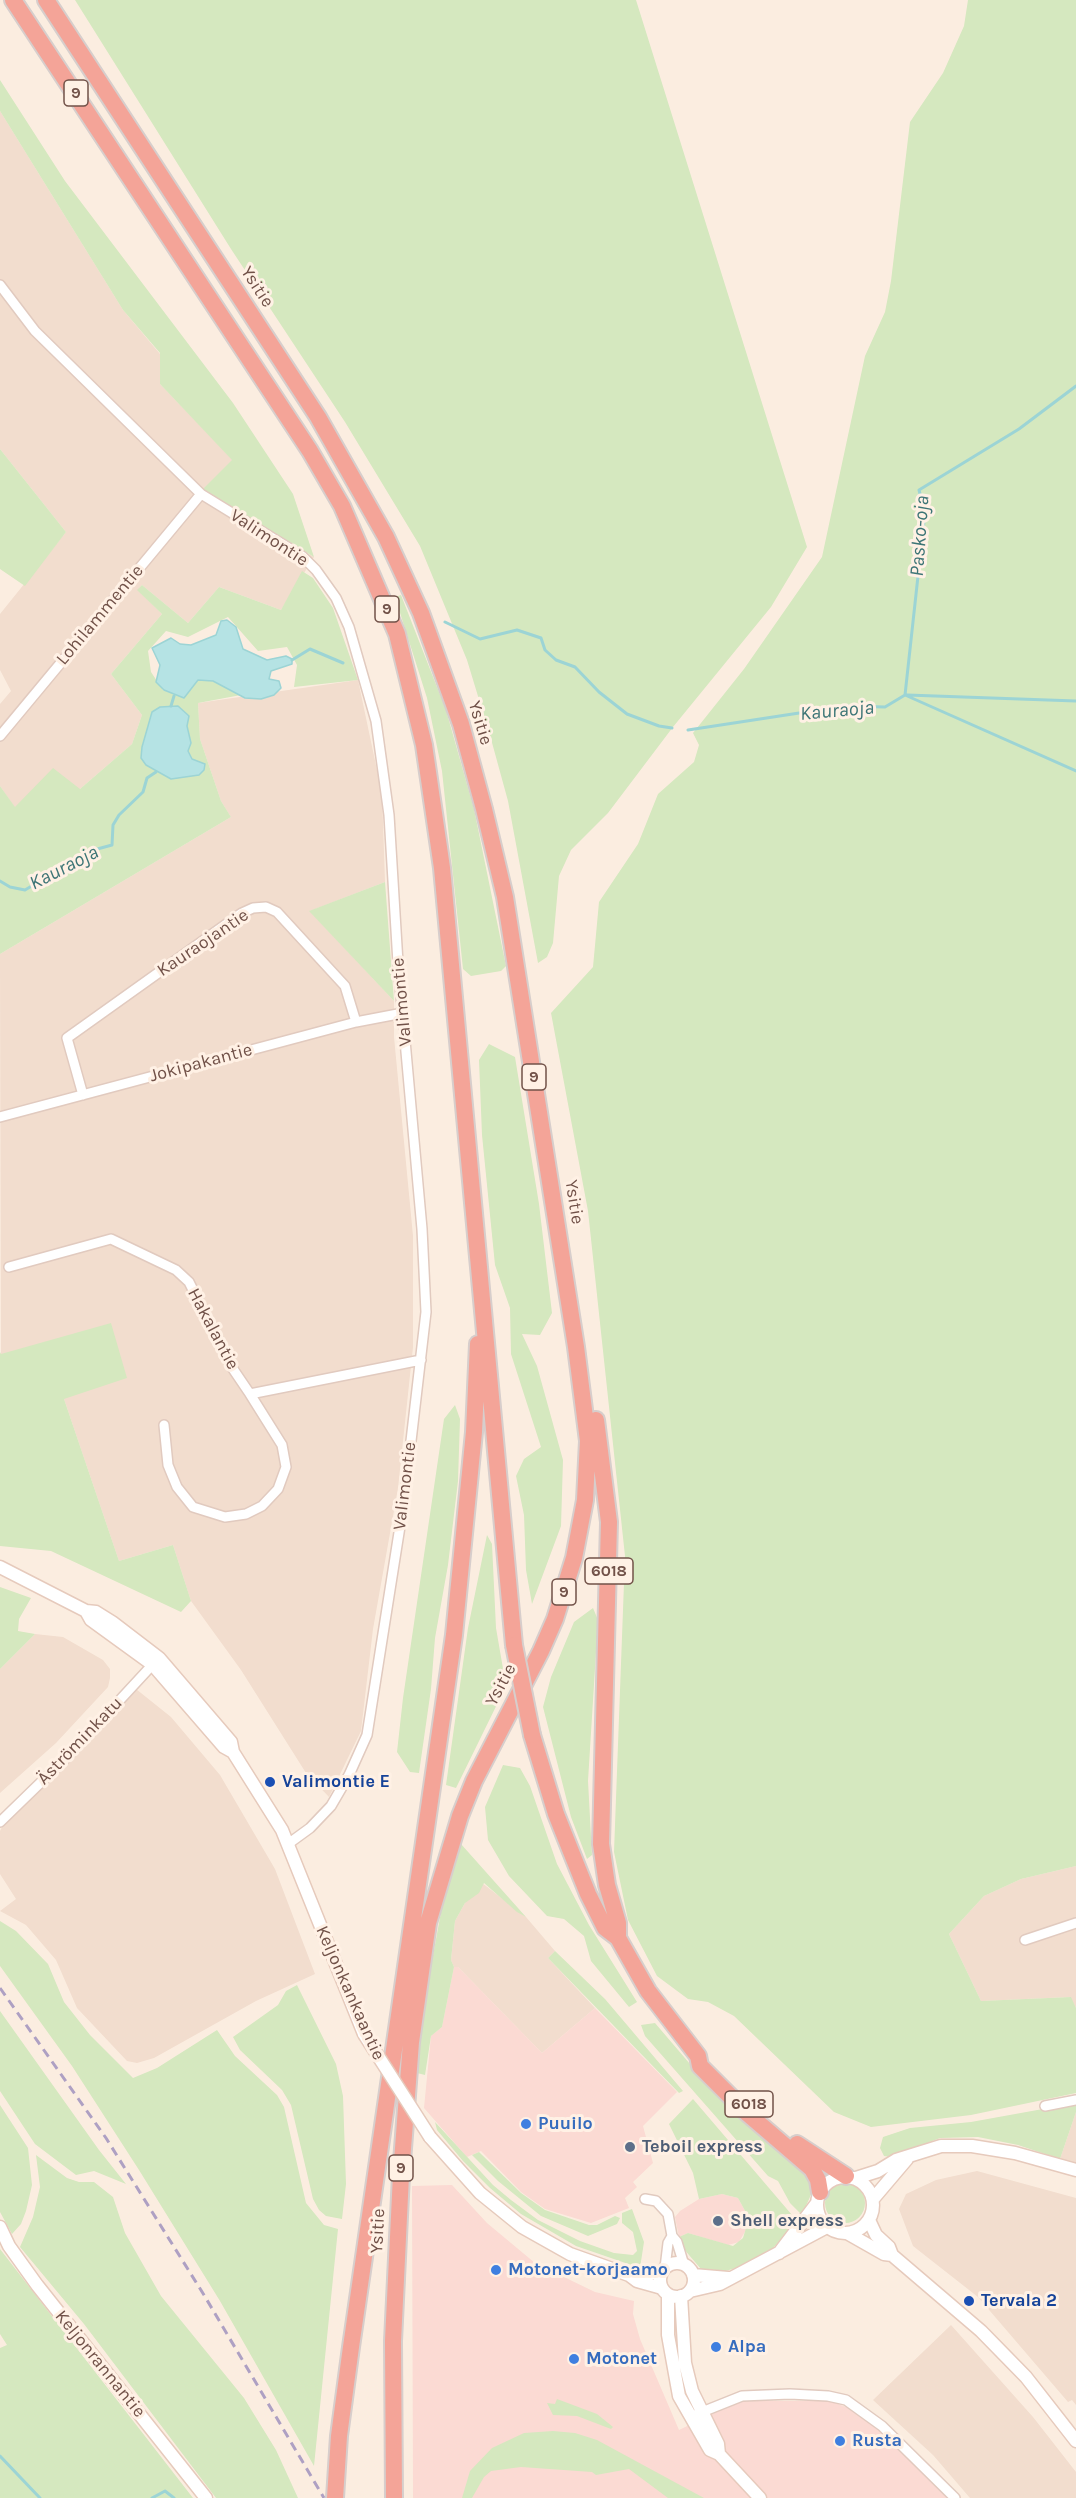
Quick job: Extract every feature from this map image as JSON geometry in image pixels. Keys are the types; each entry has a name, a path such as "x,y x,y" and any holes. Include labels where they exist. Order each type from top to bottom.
{"highway":[{"name":"9","path":"13,0 310,450 346,516 397,634 424,745 442,868 482,1304 454,1635 339,2436 335,2498"},
{"name":"Ysitie","path":"46,0 318,417 386,537 421,614 461,724 505,897 576,1347 588,1442 585,1500 574,1558 555,1619 542,1651 483,1763 459,1816 428,1923 411,2042 401,2175 393,2341 394,2498"},
{"name":"6018","path":"482,1304 514,1645 532,1735 556,1814 588,1894 605,1928 618,1938 648,1991 698,2056 700,2066 723,2091 812,2169 818,2180 818,2198"},
{"name":"6018","path":"576,1347 591,1385 609,1522 601,1844 618,1923 618,1938"},
{"name":"6018","path":"698,2056 707,2060 759,2114 799,2145 851,2177"}],"main road":[{"name":"Keljonkankaantie","path":"0,1567 86,1611 96,1612 112,1622 156,1662 219,1726 231,1742 233,1752 258,1789 288,1844 364,2034 430,2137 480,2193 522,2227 570,2254 638,2281 675,2292 720,2284 827,2226"},
{"path":"818,2198 831,2180 878,2171 896,2160 941,2146 972,2146 1015,2153 1076,2170"},
{"path":"827,2226 836,2232 847,2233 860,2229 869,2220 873,2209 873,2199 907,2158"},
{"name":"6018","path":"851,2177 867,2187 873,2199"},
{"name":"Keljonkankaantie","path":"779,2253 818,2198"},
{"name":"6018","path":"818,2198 819,2216 827,2226"},
{"path":"869,2220 876,2235 889,2247 892,2255 981,2331 1026,2377 1076,2441"},
{"name":"Keljonrannantie","path":"0,2227 9,2246 37,2285 206,2498"},
{"path":"847,2233 884,2254 892,2255"},
{"name":"Keljonkankaantie","path":"629,2276 663,2270 673,2264 684,2265"},
{"path":"684,2265 693,2275 728,2278"},
{"path":"663,2270 675,2292 695,2415 710,2450 719,2454 735,2474 760,2498"},
{"path":"675,2292 693,2275"}],"street":[{"name":"Valimontie","path":"0,285 35,331 201,494 302,556 327,584 349,627 372,702 387,789 426,1312 404,1501 367,1735 349,1776 331,1806 310,1828 288,1844"},
{"name":"Lohilammentie","path":"0,736 201,494"},
{"name":"Kauraojantie","path":"83,1095 67,1038 242,913 253,908 266,907 277,912 345,986 356,1022"},
{"name":"Jokipakantie","path":"0,1117 356,1022 403,1013"},
{"name":"Hakalantie","path":"9,1267 111,1239 176,1270 189,1282 231,1366 282,1445 286,1467 278,1489 262,1506 246,1514 225,1517 192,1507 177,1487 168,1465 164,1425"},
{"path":"250,1394 421,1360"},
{"name":"Äströminkatu","path":"0,1822 69,1755 156,1662"},
{"path":"1025,1940 1076,1923"},
{"path":"1045,2106 1076,2100"},
{"path":"645,2199 663,2206 684,2265"},
{"path":"663,2270 668,2243 672,2236"},
{"path":"695,2415 742,2396 790,2394 828,2396 846,2400 882,2426 955,2498"}],"shaded area":[{"path":"0,111 123,310 160,354 160,384 233,460 204,489 314,557 281,610 219,587 188,623 142,585 138,590 162,614 111,674 142,715 132,744 80,789 15,808 0,786 0,704 11,691 0,670 0,614 66,532 0,449"},
{"path":"358,680 382,794 385,882 310,911 394,1001 394,1037 413,1236 413,1347 398,1488 373,1629 361,1731 329,1797 306,1773 241,1670 191,1601 173,1545 119,1561 64,1399 1,1354 0,954 231,817 221,801 200,739 198,703"},
{"path":"35,1634 63,1637 103,1660 110,1669 110,1678 108,1687 56,1743 0,1793 0,1669"},
{"path":"136,1689 171,1717 220,1775 275,1869 315,1974 256,2001 154,2058 137,2063 127,2061 77,2008 56,1960 26,1925 0,1911 16,1899 0,1874 0,1831 4,1823 73,1758"},
{"path":"1076,1866 1076,1921 1021,1940 1022,1944 1076,1926 1076,2008 1070,1997 981,2001 949,1934 984,1896 1021,1879"},
{"path":"473,1876 526,1917 555,1951 548,1958 595,2008 542,2053 458,1967 454,1967 451,1960 455,1921 465,1903"},
{"path":"454,1967 458,1967 542,2053 595,2008 677,2092 643,2126 653,2163 633,2182 637,2187 625,2198 629,2208 591,2223 545,2209 521,2192 481,2151 467,2157 424,2108 431,2036 442,2027"},
{"path":"1076,2112 1076,2163 1060,2159"},
{"path":"977,2171 1076,2198 1076,2405 1072,2400 1068,2402 978,2297 913,2246 899,2209 906,2194 936,2180"},
{"path":"452,2185 487,2223 535,2263 595,2292 634,2301 633,2314 640,2339 679,2430 739,2401 830,2401 859,2412 948,2498 413,2498 412,2186"},
{"path":"722,2194 738,2198 749,2218 747,2228 739,2242 728,2245 688,2233 679,2237 675,2217 680,2211 699,2199"},
{"path":"951,2325 1033,2417 1076,2472 1076,2498 970,2498 933,2455 873,2400"}],"green space":[{"path":"75,0 636,0 807,547 771,607 673,727 608,813 571,850 559,876 553,943 547,957 538,963 508,801 491,739 467,660 420,546 345,422 231,249"},
{"path":"968,0 1076,0 1076,1866 1021,1879 984,1896 949,1934 981,2001 1071,1997 1076,2008 1076,2093 971,2115 871,2127 834,2112 734,2016 708,2002 688,1999 657,1976 628,1920 614,1852 625,1556 588,1211 551,1013 593,967 599,902 638,844 658,794 694,762 699,745 693,733 744,669 822,557 865,356 885,312 891,281 910,122 943,73 964,26"},
{"path":"0,80 65,181 233,403 293,494 314,557 203,489 232,460 160,384 160,353 123,310 0,111"},
{"path":"0,449 66,532 25,586 0,569"},
{"path":"302,571 313,578 333,608 358,680 294,687 297,665 287,647 258,651 228,617 188,637 166,631 148,651 151,672 163,690 184,698 198,680 213,681 241,695 198,703 200,739 221,801 231,817 0,954 0,786 15,807 53,768 80,789 132,744 142,715 111,674 162,614 137,590 142,585 188,623 219,587 281,610","holes":["178,706 189,716 187,726 191,743 187,751 192,759 205,765 199,775 171,779 146,765 160,707"]},
{"path":"401,595 446,710 474,809 506,966 501,971 471,976 463,969 442,771 427,698 395,597"},
{"path":"385,882 394,1001 309,911"},
{"path":"489,1044 515,1057 539,1204 552,1313 540,1335 522,1334 537,1366 563,1460 561,1526 532,1604 526,1570 524,1515 516,1476 524,1459 541,1447 511,1354 510,1308 495,1265 482,1135 479,1060"},
{"path":"111,1323 127,1378 64,1399 119,1561 173,1545 191,1601 181,1612 51,1551 0,1546 0,1352 1,1354"},
{"path":"455,1405 460,1419 458,1481 448,1565 435,1638 431,1689 419,1773 410,1772 397,1752 444,1419"},
{"path":"487,1535 492,1544 496,1628 506,1686 456,1788 446,1785 468,1628"},
{"path":"0,1587 31,1598 19,1619 18,1631 35,1634 0,1669"},
{"path":"593,1608 598,1620 588,1781 592,1855 587,1859 571,1817 543,1707 551,1677 574,1622"},
{"path":"503,1765 520,1768 530,1786 557,1864 589,1925 637,2002 629,2007 591,1961 584,1936 564,1919 547,1916 509,1876 488,1840 485,1807"},
{"path":"461,1844 526,1917 484,1883 479,1893 465,1903 455,1921 451,1960 454,1967 442,2027 431,2036 425,2075 417,2073 426,1994 441,1912"},
{"path":"0,1921 16,1931 48,1964 64,2002 90,2035 133,2078 157,2068 217,2030 235,2056 277,2095 284,2107 306,2203 324,2225 338,2229 314,2466 220,2301 139,2170 72,2066 0,1966"},
{"path":"555,1951 605,1999 683,2091 679,2093 548,1958"},
{"path":"297,1985 336,2064 343,2096 346,2184 342,2219 326,2216 319,2210 313,2199 291,2105 282,2090 240,2050 233,2037 278,2005 286,1991"},
{"path":"0,2011 99,2150 126,2184 94,2171 76,2175 35,2144 0,2091"},
{"path":"655,2023 719,2098 809,2173 813,2190 802,2215 790,2203 778,2181 768,2176 645,2036 641,2025"},
{"path":"693,2099 798,2222 771,2250 743,2266 722,2272 711,2273 701,2269 683,2248 679,2237 688,2233 733,2246 743,2238 749,2218 738,2198 722,2194 699,2199 693,2173 669,2124"},
{"path":"1076,2103 1076,2112 1060,2159 1018,2145 978,2137 940,2138 891,2157 884,2156 880,2148 883,2137 910,2128 971,2122"},
{"path":"0,2105 28,2148 32,2185 21,2224 12,2234 0,2212"},
{"path":"435,2122 493,2185 511,2200 538,2220 580,2241 614,2253 633,2255 637,2251 633,2232 622,2223 622,2213 632,2209 644,2242 640,2268 576,2246 521,2214 463,2161 437,2130"},
{"path":"479,2152 521,2193 545,2210 589,2225 597,2225 615,2216 620,2218 617,2224 588,2236 541,2216 498,2181 472,2155"},
{"path":"36,2155 67,2178 79,2182 94,2182 113,2197 125,2233 161,2296 244,2398 276,2450 298,2498 216,2498 84,2324 20,2247 33,2217 40,2187"},
{"path":"845,2183 853,2184 859,2189 864,2195 864,2211 859,2217 853,2222 845,2223 837,2222 831,2217 826,2211 825,2203 826,2195 831,2189 837,2184"},
{"path":"0,2249 193,2498 0,2498 0,2348 7,2345 0,2334"},
{"path":"557,2399 597,2414 613,2427 611,2429 577,2416 553,2415 547,2403 555,2404"},
{"path":"553,2431 575,2433 597,2440 704,2498 668,2498 629,2469 596,2475 592,2472 521,2467 491,2471 484,2477 472,2498 462,2498 470,2471 492,2448 524,2433"}],"water":[{"path":"227,620 236,627 243,649 267,660 286,656 292,659 292,664 271,671 269,679 279,681 281,688 274,695 261,699 245,698 213,681 198,680 184,698 164,690 156,682 160,665 152,648 171,638 180,644 191,645 216,635 221,621"},
{"path":"178,706 189,716 187,726 191,743 188,751 192,759 205,764 204,770 199,775 171,779 146,765 141,758 142,747 152,712 160,707"}],"waterway":[{"name":"Pasko-oja","path":"905,695 925,512 919,490 1019,429 1076,386"},
{"name":"Kauraoja","path":"445,622 480,639 517,630 541,638 545,650 556,660 575,667 599,692 627,714 659,726 672,728"},
{"name":"Kauraoja","path":"292,660 310,649 343,663"},
{"name":"Kauraoja","path":"905,695 1076,771"},
{"name":"Kauraoja","path":"688,730 845,706 885,707 905,695"},
{"path":"907,695 1076,701"},
{"name":"Kauraoja","path":"171,706 174,696"},
{"name":"Kauraoja","path":"0,881 10,887 25,890 90,851 112,845 113,825 119,815 143,792 147,778 156,772"},
{"path":"0,2456 40,2498"},
{"path":"152,2498 165,2491 174,2498"}],"railway":[{"path":"0,1988 106,2138 204,2295 324,2498"}],"place":[{"name":"Valimontie E","path":"270,1782"},
{"name":"Puuilo","path":"526,2124"},
{"name":"Teboil express","path":"630,2147"},
{"name":"Shell express","path":"718,2221"},
{"name":"Motonet-korjaamo","path":"496,2270"},
{"name":"Tervala 2","path":"969,2301"},
{"name":"Alpa","path":"716,2347"},
{"name":"Motonet","path":"574,2359"},
{"name":"Rusta","path":"840,2441"}]}
